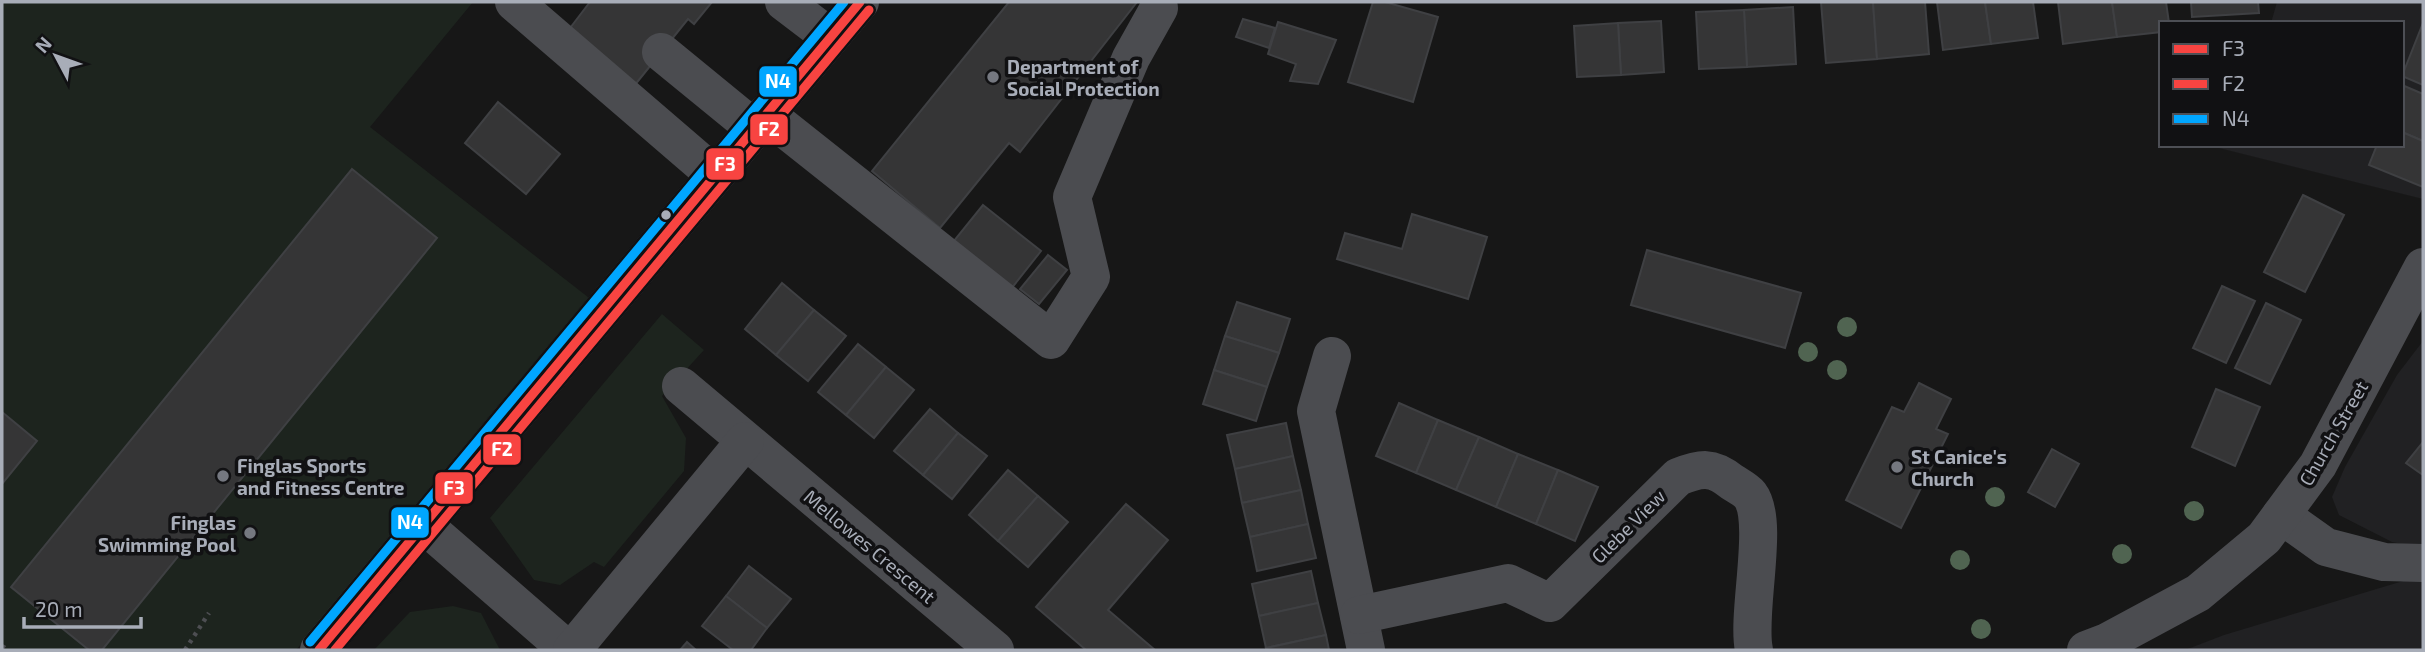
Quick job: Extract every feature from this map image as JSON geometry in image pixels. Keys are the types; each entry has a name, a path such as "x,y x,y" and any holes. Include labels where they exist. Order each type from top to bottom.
{"main road":[{"path":"319,650 860,2"}],"street":[{"path":"514,2 715,175"},
{"path":"784,2 830,37"},
{"path":"661,51 760,121 1051,340 1091,277 1072,197 1131,58 1159,8"},
{"name":"Church Street","path":"2096,646 2198,593 2264,538 2318,465 2423,267"},
{"name":"Glebe View","path":"1332,356 1316,411 1363,632 1508,583 1550,603 1678,477 1700,469 1721,473 1751,496 1759,528 1755,572 1754,650"},
{"name":"Mellowes Crescent","path":"681,386 995,650"},
{"path":"424,525 570,650 745,441"},
{"path":"2281,515 2326,547 2384,562 2423,563"}],"path":[{"path":"185,650 209,613"},
{"path":"2,646 8,650"}],"shaded area":[{"name":"Finglas Sports and Fitness Centre","path":"2,2 473,2 370,127 593,301 296,650 2,650"},
{"path":"2277,2 2423,2 2423,199 2215,147 2404,147 2404,21 2272,21"},
{"path":"662,314 704,350 662,396 686,438 684,471 604,567 594,562 560,585 534,580 490,518"},
{"path":"2423,341 2423,548 2392,542 2339,515 2332,497 2345,467 2397,375"},
{"path":"2423,575 2423,650 2185,650 2224,635"},
{"path":"453,606 481,613 500,650 374,650 410,612"}],"building":[{"path":"590,2 712,2 694,24 688,19 634,86 567,32"},
{"path":"1009,2 1137,2 1020,152 1009,143 940,228 872,171"},
{"path":"1373,2 1385,2 1438,17 1413,102 1348,82"},
{"path":"1821,2 1873,2 1877,59 1826,63"},
{"path":"1873,2 1925,2 1929,54 1877,59"},
{"path":"1937,2 1985,2 1991,44 1943,50"},
{"path":"1985,2 2033,2 2038,38 1991,44"},
{"path":"2058,2 2112,2 2117,37 2063,44"},
{"path":"2112,2 2166,2 2169,21 2159,21 2159,32 2117,37"},
{"path":"2191,2 2258,2 2259,13 2192,17"},
{"path":"1793,7 1796,64 1747,67 1744,10"},
{"path":"1744,10 1747,67 1699,69 1696,12"},
{"path":"1243,19 1275,28 1269,48 1236,37"},
{"path":"1661,21 1664,72 1621,75 1618,23"},
{"path":"1278,22 1336,40 1318,84 1290,81 1296,64 1268,54"},
{"path":"1618,23 1621,75 1577,77 1574,26"},
{"path":"2423,23 2423,85 2404,77"},
{"path":"2404,86 2423,94 2423,141 2404,133"},
{"path":"498,102 560,154 526,194 465,143"},
{"path":"2404,133 2423,141 2423,187 2369,165 2376,147 2404,147"},
{"path":"352,169 437,238 102,650 89,650 11,587"},
{"path":"2303,195 2344,215 2305,292 2264,272"},
{"path":"983,205 1041,251 1011,289 953,242"},
{"path":"1412,214 1487,237 1468,299 1337,259 1345,233 1402,249"},
{"path":"1647,250 1801,293 1785,348 1631,305"},
{"path":"1048,255 1067,270 1039,304 1020,289"},
{"path":"782,283 814,310 776,355 745,329"},
{"path":"2222,286 2255,301 2226,363 2193,348"},
{"path":"1237,302 1290,319 1279,353 1225,336"},
{"path":"2266,303 2301,320 2270,384 2235,368"},
{"path":"814,310 846,336 808,381 776,355"},
{"path":"1225,336 1279,353 1267,387 1214,370"},
{"path":"858,344 886,367 846,415 818,392"},
{"path":"886,367 914,390 874,438 846,415"},
{"path":"1214,370 1267,387 1256,421 1203,404"},
{"name":"St Canice's Church","path":"1919,383 1951,399 1936,429 1948,434 1901,528 1846,500 1892,407 1904,412"},
{"path":"2216,389 2260,407 2235,466 2192,447"},
{"path":"1399,403 1438,420 1416,473 1376,456"},
{"path":"930,409 958,433 923,475 894,451"},
{"path":"2,412 37,441 2,484"},
{"path":"1438,420 1479,437 1456,490 1416,473"},
{"path":"1286,423 1293,456 1235,469 1227,435"},
{"path":"958,433 987,456 952,499 923,475"},
{"path":"1479,437 1518,454 1496,507 1456,490"},
{"path":"2423,442 2423,475 2406,463"},
{"path":"2052,449 2079,464 2055,507 2028,492"},
{"path":"1518,454 1558,470 1536,524 1496,507"},
{"path":"1293,456 1301,490 1242,503 1235,469"},
{"path":"1008,470 1038,496 998,541 969,515"},
{"path":"1558,470 1598,487 1575,541 1536,524"},
{"path":"1301,490 1308,524 1250,537 1242,503"},
{"path":"1038,496 1068,522 1028,567 998,541"},
{"path":"1126,504 1168,540 1108,610 1155,650 1086,650 1036,607"},
{"path":"1308,524 1316,558 1257,571 1250,537"},
{"path":"749,566 791,599 767,628 726,596"},
{"path":"1311,571 1318,603 1259,616 1252,584"},
{"path":"726,596 767,628 751,650 733,650 702,626"},
{"path":"1318,603 1326,635 1266,648 1259,616"},
{"path":"1326,635 1329,650 1266,648"},
{"path":"687,642 696,650 680,650"}],"transit line":[{"name":"N4","path":"310,642 844,2"},
{"name":"F3","path":"319,650 860,2"},
{"name":"F2","path":"335,650 869,10"}],"place":[{"name":"Department of Social Protection","path":"993,77"},
{"name":"St Canice's Church","path":"1897,467"},
{"name":"Finglas Sports and Fitness Centre","path":"223,476"},
{"name":"Finglas Swimming Pool","path":"250,533"}]}
